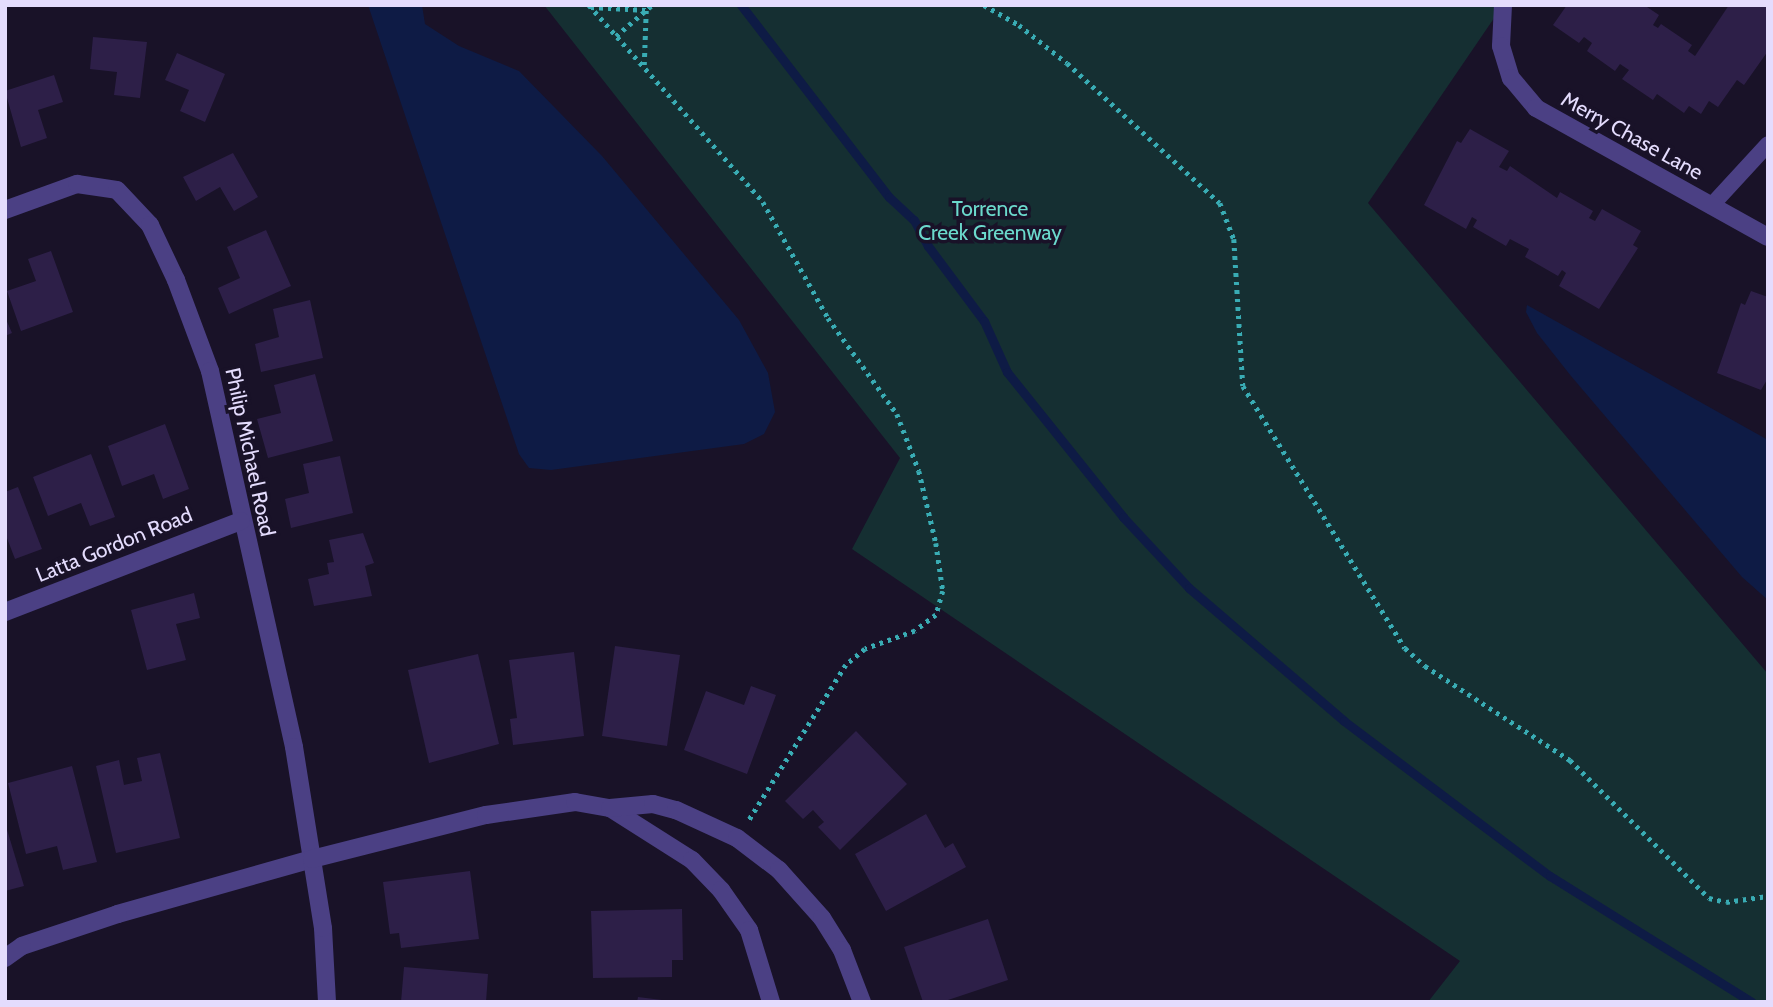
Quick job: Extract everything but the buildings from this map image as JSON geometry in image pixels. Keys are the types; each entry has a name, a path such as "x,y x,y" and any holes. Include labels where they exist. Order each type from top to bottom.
{"street":[{"name":"Merry Chase Lane","path":"1503,5 1501,46 1511,78 1536,108 1768,237"},
{"name":"Philip Michael Road","path":"5,210 76,184 117,190 135,204 166,258 201,341 294,747 323,928 327,1002"},
{"name":"Latta Gordon Road","path":"5,612 241,521"},
{"path":"5,958 22,946 118,914 312,859 536,805 575,802 610,808 653,804 676,810 737,838 779,870 822,918 842,950 862,1002"},
{"path":"610,808 683,854 721,890 749,930 771,1002"}],"lane":[{"path":"1711,206 1768,144"}],"path":[{"path":"616,36 652,5"},
{"path":"984,5 1019,25 1066,63 1220,204 1234,239 1243,386 1405,648 1425,666 1570,760 1709,898 1726,902 1768,897"},
{"path":"590,6 646,10"},
{"path":"590,6 763,202 815,299 897,414 919,471 943,591 936,614 915,631 865,649 846,665 737,838"},
{"path":"643,67 646,10"}],"green space":[{"name":"Torrence Creek Greenway","path":"544,5 1503,5 1368,203 1768,674 1768,1002 1428,1002 1460,961 852,549 900,458"}],"water":[{"path":"368,5 422,5 425,24 459,46 519,71 602,156 739,320 768,373 775,412 764,434 744,444 551,470 529,468 519,454"},
{"path":"1527,305 1768,440 1768,600 1742,577 1571,376 1537,333 1526,312"}],"waterway":[{"path":"741,5 889,197 914,220 928,246 984,321 1007,372 1123,517 1189,588 1344,721 1550,876 1752,1002"}]}
